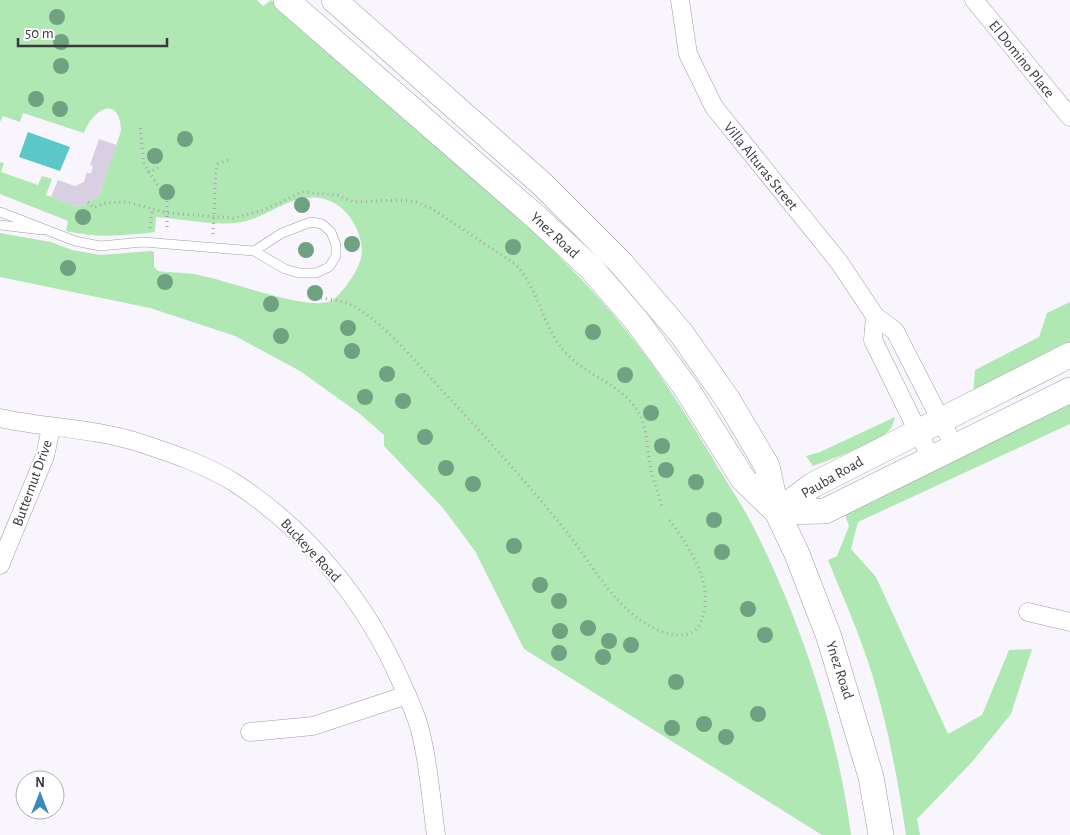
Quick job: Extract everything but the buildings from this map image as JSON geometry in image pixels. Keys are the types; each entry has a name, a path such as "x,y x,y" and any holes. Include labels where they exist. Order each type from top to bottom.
{"main road":[{"name":"Ynez Road","path":"286,0 537,218 591,268 636,320 686,388 743,479 777,512"},
{"name":"Ynez Road","path":"334,0 541,183 621,263 681,333 728,400 767,466 777,512 797,554 829,636 871,777 881,835"},
{"name":"Pauba Road","path":"777,512 812,485 1070,355"},
{"name":"Pauba Road","path":"777,512 825,511 1070,390"}],"street":[{"name":"Villa Alturas Street","path":"680,0 688,54 714,107 839,262 875,316 895,331 954,446"},
{"name":"El Domino Place","path":"974,0 1070,117"},
{"path":"875,316 872,340 931,458"},
{"name":"Buckeye Road","path":"0,418 51,428 96,431 179,456 234,482 290,524 330,565 362,610 390,656 420,729 436,835"},
{"name":"Butternut Drive","path":"0,565 45,456 51,428"},
{"path":"1028,612 1070,622"},
{"path":"250,732 313,726 407,695"}],"lane":[{"path":"0,212 75,241 100,246 143,242 254,251 285,269 299,273 316,273 329,267 336,256 336,245 331,232 322,224 312,222 282,233 254,251"},
{"path":"0,225 54,232"}],"path":[{"path":"140,128 142,156 148,172 167,200 167,244"},
{"path":"212,248 216,170 218,164 231,159"},
{"path":"148,172 161,167"},
{"path":"88,202 94,208 115,202 127,202 168,213 213,218 233,218 248,215 302,192 337,196 354,202 401,200 416,202 431,208 515,264 525,275 540,300 557,341 586,372 630,400 646,429 651,469 662,507"},
{"path":"142,229 151,228 152,210"},
{"path":"321,298 355,306 376,322 402,348 524,479 577,545 596,575 620,601 647,624 674,635 688,634 698,628 702,617 706,604 705,586 700,570 668,518"}],"green space":[{"path":"0,0 257,0 263,6 271,0 494,196 574,271 625,329 664,381 753,526 786,599 815,676 837,756 851,835 822,835 524,649 475,551 443,508 384,446 384,435 360,414 300,371 235,336 150,308 0,277 0,233 51,242 72,250 100,255 151,251 154,252 154,267 158,271 198,275 267,294 302,302 317,303 331,301 343,290 357,268 362,250 359,234 351,218 339,206 324,199 300,199 258,217 235,223 206,223 156,217 155,232 110,236 66,231 68,221 0,194 0,162 4,163 1,172 38,185 42,176 52,179 46,195 79,207 99,196 121,131 120,120 116,112 111,109 100,111 88,124 84,133 23,113 20,122 3,116 0,122"},
{"path":"1070,302 1070,344 973,394 975,370 1039,337 1047,313"},
{"path":"1070,403 1070,424 858,522 851,549 876,577 948,734 982,715 1009,650 1032,649 1011,714 972,762 917,819 920,835 906,835 900,794 878,694 862,645 828,560 837,556 849,526 845,515"},
{"path":"895,417 892,427 886,433 855,450 813,466 806,456 820,452"}],"water":[{"path":"28,132 70,147 60,171 19,157"}]}
